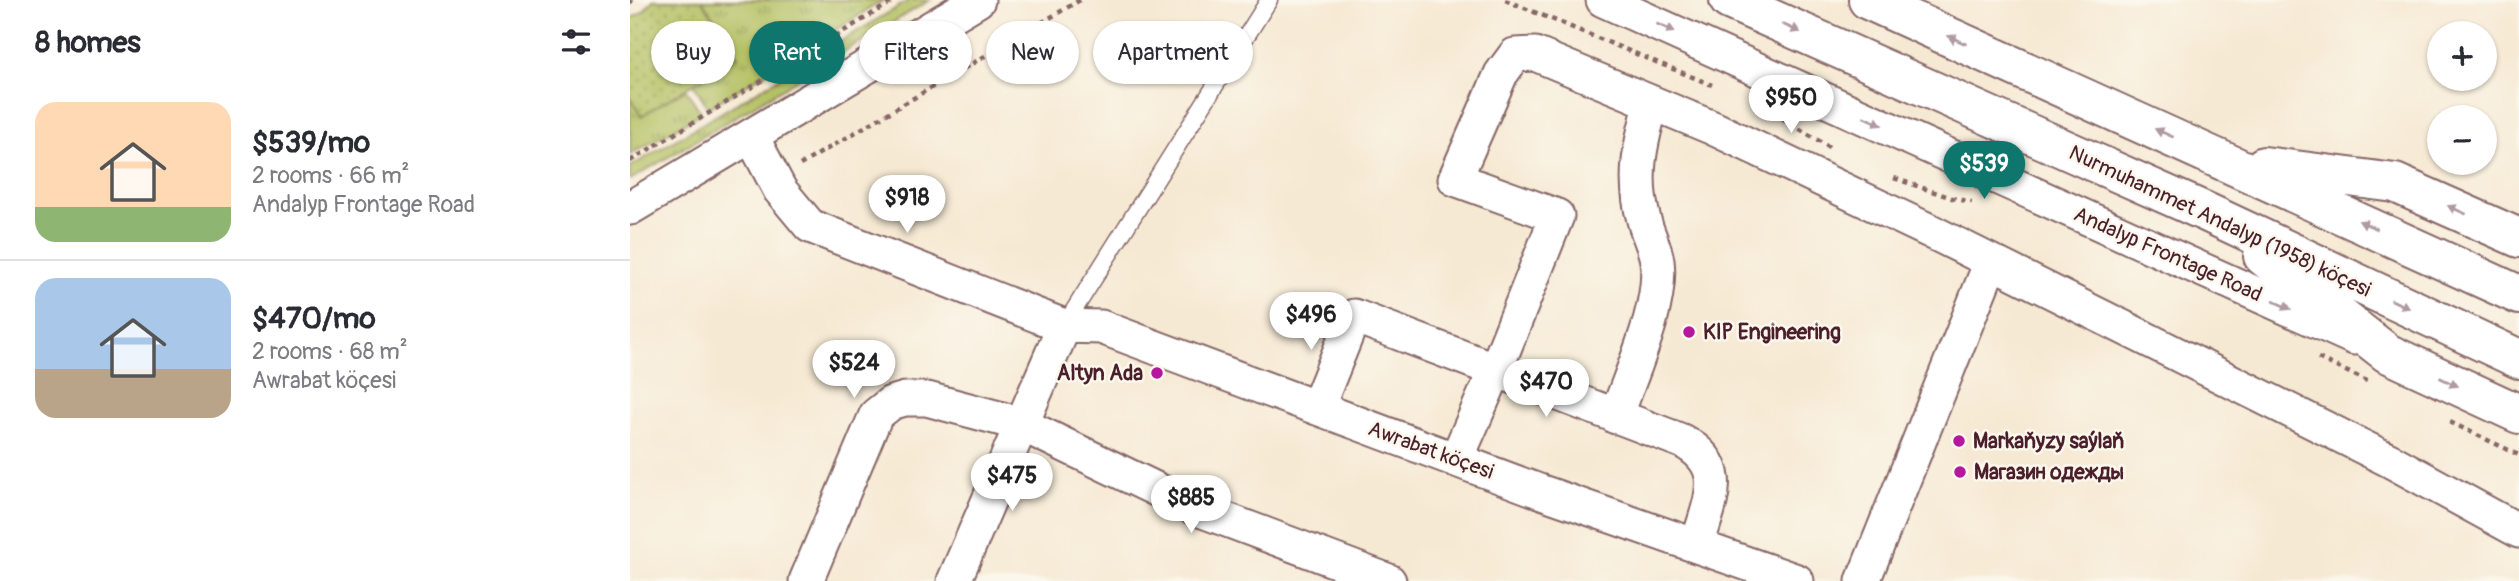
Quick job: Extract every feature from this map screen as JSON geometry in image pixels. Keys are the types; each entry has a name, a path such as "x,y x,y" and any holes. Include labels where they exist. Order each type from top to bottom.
{"main road":[{"name":"Nurmuhammet Andalyp (1958) köçesi","path":"1729,0 2206,212 2519,359"},
{"path":"1868,0 2519,295"},
{"path":"2226,161 2395,183 2519,238"},
{"path":"2206,212 2378,368 2519,414"}],"street":[{"path":"630,208 978,0"},
{"name":"Andalyp Frontage Road","path":"1621,4 2378,368"},
{"path":"1456,460 1496,369 1557,216 1455,179 1501,74 1515,55 1535,54 1713,128 1992,262 2391,461 2519,531"},
{"path":"1616,416 1655,305 1657,261 1643,218 1637,188 1639,148 1652,103"},
{"name":"Awrabat köçesi","path":"752,137 775,181 810,226 1064,326 1101,327 1456,460 1797,581"},
{"path":"1863,581 1992,262"},
{"path":"1317,408 1354,316 1682,441 1698,450 1705,457 1713,477 1712,491 1697,546"},
{"path":"954,581 1064,326"},
{"path":"806,581 876,415 891,403 905,399 927,399 1021,424 1195,508 1389,581"}],"lane":[{"path":"1064,326 1269,0"}],"path":[{"path":"630,161 895,0"},
{"path":"775,181 1080,0"},
{"path":"1505,0 1724,90"},
{"path":"1765,108 1839,153"},
{"path":"1892,177 1952,198 1975,202"},
{"path":"2306,352 2378,368"},
{"path":"2444,418 2519,454"}],"green space":[{"path":"653,0 702,0 715,21 651,21 651,84 694,84 641,116 630,98 630,19 644,11"},
{"path":"702,0 884,0 845,24 845,21 749,21 749,83 708,108 694,84 735,84 735,59 738,57 735,52 735,21 715,21"},
{"path":"910,0 930,0 895,21 875,21"},
{"path":"859,30 859,43 845,51 845,39"},
{"path":"769,84 790,84 630,180 630,167"},
{"path":"686,89 701,113 630,155 630,98 641,116"}],"place":[{"name":"KIP Engineering","path":"1689,332"},
{"name":"Altyn Ada","path":"1157,373"},
{"name":"Markaňyzy saýlaň","path":"1959,441"},
{"name":"Магазин одежды","path":"1960,472"}]}
